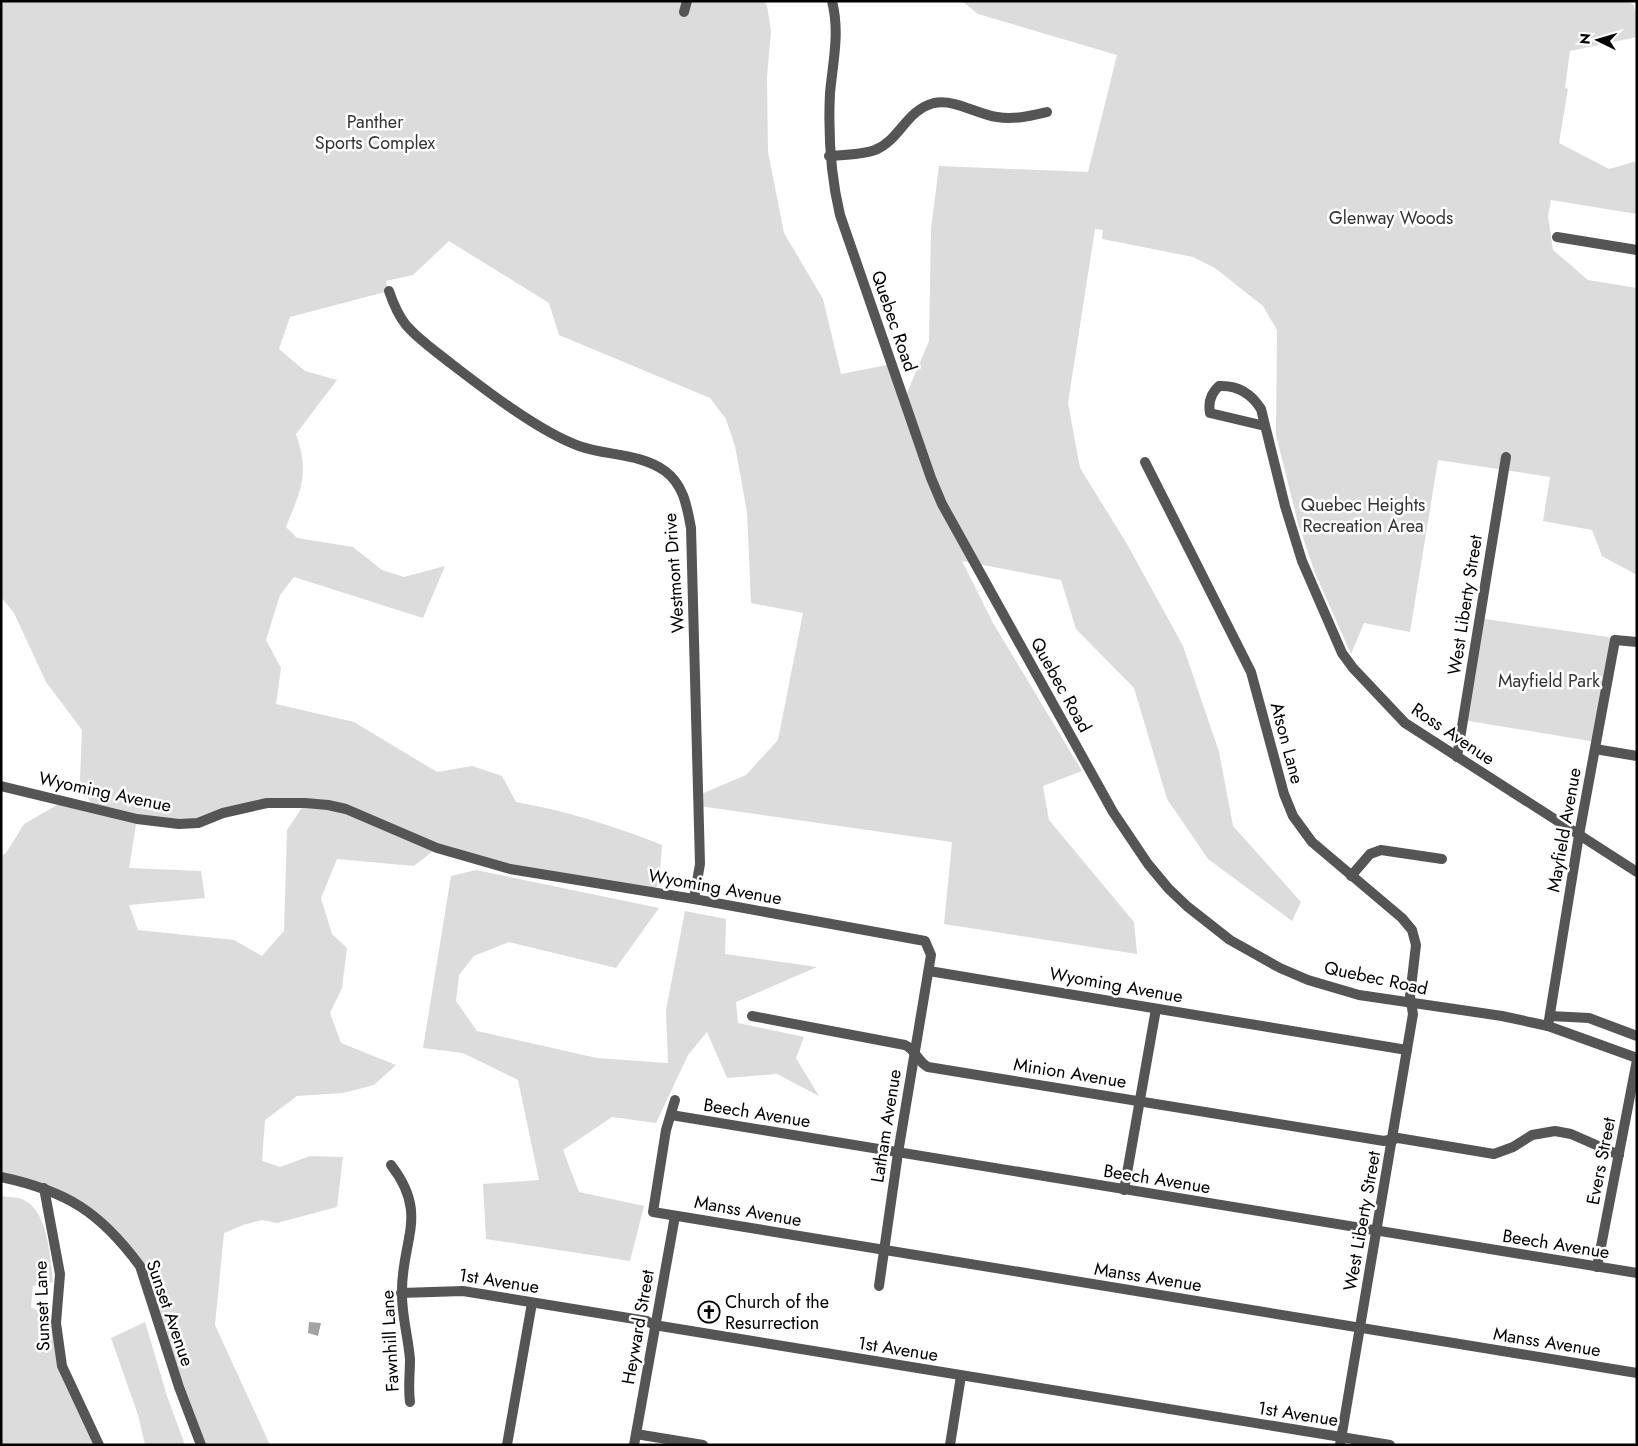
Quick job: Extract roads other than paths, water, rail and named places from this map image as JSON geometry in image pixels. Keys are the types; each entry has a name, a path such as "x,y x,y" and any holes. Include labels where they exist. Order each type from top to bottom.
{"street":[{"name":"Quebec Road","path":"832,1 837,32 829,113 829,156 840,215 939,496 959,536 1130,838 1168,888 1211,927 1256,956 1294,974 1333,988 1411,1003 1502,1016 1549,1021 1589,1018 1637,1036"},
{"path":"829,156 873,151 892,138 913,113 936,103 954,103 990,116 1007,118 1047,112"},
{"path":"1557,237 1637,250"},
{"name":"Westmont Drive","path":"389,291 393,303 405,324 422,341 504,403 577,446 595,452 633,457 654,465 670,476 683,494 691,528 699,795 700,864 694,899"},
{"name":"Ross Avenue","path":"1265,426 1210,413 1208,406 1212,394 1219,386 1238,388 1248,393 1261,408 1285,506 1302,561 1342,653 1396,715 1457,757 1637,872"},
{"name":"West Liberty Street","path":"1457,757 1506,457"},
{"name":"Atson Lane","path":"1145,462 1251,672 1284,794 1293,816 1312,842 1402,918 1412,930 1416,946 1410,996 1411,1003"},
{"name":"Mayfield Avenue","path":"1549,1021 1579,835 1615,640 1637,642"},
{"path":"1595,749 1637,756"},
{"name":"Wyoming Avenue","path":"1,786 128,817 179,824 198,823 223,813 268,803 328,805 346,809 437,848 510,869 920,939 930,949 929,971 1407,1050"},
{"path":"1351,876 1370,854 1381,850 1442,859"},
{"name":"Latham Avenue","path":"879,1286 882,1251 929,971"},
{"name":"West Liberty Street","path":"1340,1441 1393,1141 1413,1014 1411,1003"},
{"path":"1124,1190 1156,1009"},
{"name":"Minion Avenue","path":"752,1016 905,1045 915,1052 919,1061 928,1067 1384,1141 1393,1141 1398,1138 1494,1154 1513,1147 1532,1135 1555,1131 1571,1134 1619,1155"},
{"name":"Quebec Road","path":"1549,1021 1637,1059"},
{"name":"Evers Street","path":"1597,1267 1637,1059"},
{"path":"671,1115 675,1100"},
{"name":"Beech Avenue","path":"671,1115 1377,1232 1637,1273"},
{"name":"Manss Avenue","path":"671,1115 666,1130 653,1212 882,1251 1637,1373"},
{"name":"Fawnhill Lane","path":"391,1165 404,1185 412,1214 402,1293 410,1360 408,1387 410,1402"},
{"name":"Sunset Avenue","path":"1,1177 44,1188 70,1199 96,1215 113,1232 140,1266 179,1388 200,1445"},
{"name":"Sunset Lane","path":"44,1188 60,1274 56,1323 62,1366 98,1445"},
{"name":"Heyward Street","path":"634,1445 654,1325 676,1216"},
{"name":"1st Avenue","path":"402,1293 463,1291 1340,1441 1390,1445"},
{"path":"507,1445 532,1302"},
{"path":"950,1445 961,1376"},
{"path":"636,1434 703,1445"}],"place":[{"name":"Church of the Resurrection","path":"709,1312"}],"park label":[{"name":"Panther Sports Complex","path":"375,132"},
{"name":"Glenway Woods","path":"1391,218"},
{"name":"Quebec Heights Recreation Area","path":"1363,515"},
{"name":"Mayfield Park","path":"1549,681"}]}
